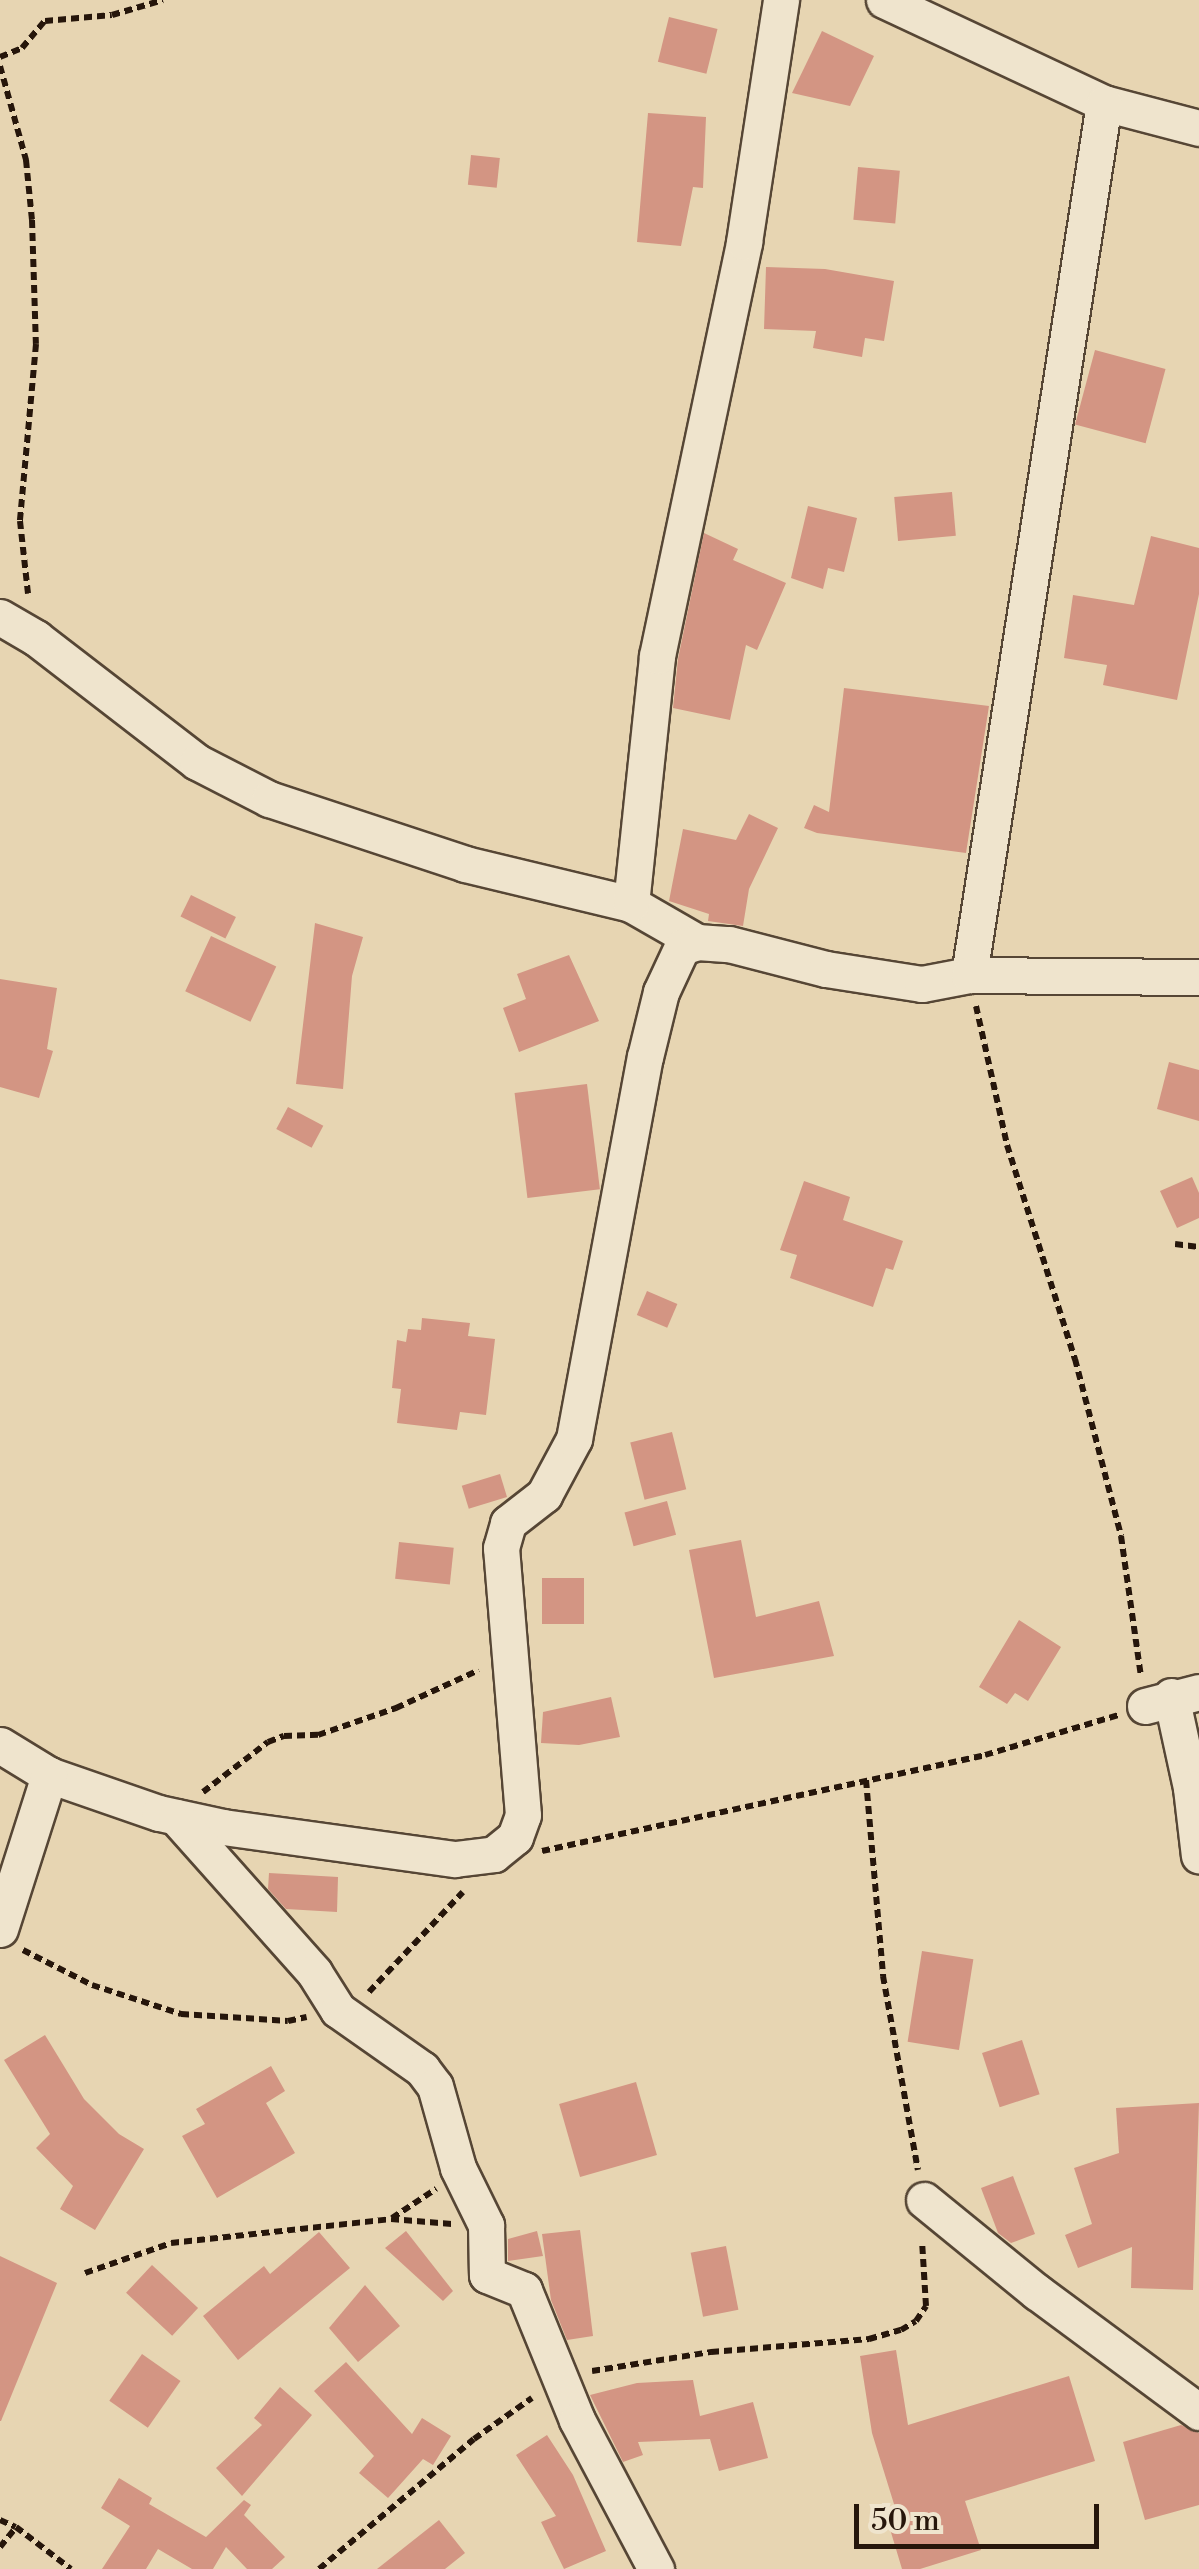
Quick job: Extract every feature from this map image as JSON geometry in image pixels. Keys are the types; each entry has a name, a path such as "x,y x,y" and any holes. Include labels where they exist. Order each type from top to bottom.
{"street":[{"path":"631,904 657,656 744,242 781,0"},
{"path":"884,0 1104,103 1199,128"},
{"path":"970,975 1104,103"},
{"path":"0,617 36,638 197,762 269,799 465,864 631,904 697,942"},
{"path":"0,1745 49,1775 176,1817 454,1859 494,1854 514,1837 523,1814 501,1548 508,1523 544,1495 574,1440 661,992 682,947 697,942 729,944 922,984 970,975 1199,977"},
{"path":"1172,1698 1191,1788 1199,1856"},
{"path":"8,1937 49,1775"},
{"path":"176,1817 314,1972 338,2010 422,2069 435,2086 458,2168 486,2225 486,2275 524,2290 577,2420 656,2569"},
{"path":"924,2200 1037,2292 1199,2412"}],"path":[{"path":"0,56 22,48 46,22 112,14 163,0"},
{"path":"0,66 22,142 32,220 36,344 20,548 36,638"},
{"path":"8,1937 92,1984 181,2014 288,2021 338,2010 360,1999 389,1976 494,1854 559,1849 985,1755 1172,1698 1120,1536 1075,1359 1006,1145 970,975"},
{"path":"1175,1244 1199,1247"},
{"path":"176,1817 224,1773 268,1742 284,1736 318,1735 396,1708 510,1657"},
{"path":"319,2569 474,2439 562,2376 712,2352 870,2339 916,2321 926,2306 924,2200 883,1976 866,1780"},
{"path":"391,2219 433,2192 458,2168"},
{"path":"86,2273 171,2243 391,2219 486,2225"},
{"path":"0,2520 16,2526 71,2569"},
{"path":"0,2547 16,2526"}],"building":[{"path":"669,17 718,29 706,74 658,62"},
{"path":"822,31 874,56 850,106 792,93"},
{"path":"648,113 706,117 703,188 693,187 681,246 637,242"},
{"path":"471,155 500,158 497,188 468,185"},
{"path":"858,167 900,171 895,223 853,220"},
{"path":"766,267 825,269 894,281 884,341 865,338 862,357 813,348 816,331 764,329"},
{"path":"1095,350 1166,369 1146,443 1075,424"},
{"path":"952,492 956,536 898,541 894,497"},
{"path":"808,506 857,518 844,572 828,568 823,589 791,578"},
{"path":"704,533 738,549 733,560 786,583 757,650 746,645 730,720 673,708 678,659"},
{"path":"1151,536 1199,548 1199,594 1177,700 1103,685 1107,665 1064,658 1073,595 1134,605"},
{"path":"844,688 989,706 966,853 804,828 814,805 829,812"},
{"path":"749,814 778,828 749,889 743,926 708,921 709,914 669,901 683,829 736,840"},
{"path":"191,895 236,917 225,938 180,917"},
{"path":"315,923 363,937 352,976 343,1089 296,1084"},
{"path":"211,936 276,966 250,1022 185,991"},
{"path":"569,955 599,1021 519,1052 503,1008 526,999 517,974"},
{"path":"0,979 57,988 47,1049 53,1051 39,1098 0,1087"},
{"path":"1169,1062 1199,1070 1199,1121 1157,1109"},
{"path":"587,1084 600,1189 527,1198 515,1093"},
{"path":"288,1107 323,1126 312,1148 276,1129"},
{"path":"1192,1177 1199,1193 1199,1218 1177,1228 1160,1191"},
{"path":"804,1181 850,1197 843,1220 903,1241 893,1270 886,1268 873,1307 790,1278 797,1255 780,1250"},
{"path":"647,1291 677,1304 667,1328 637,1315"},
{"path":"422,1318 470,1323 468,1336 495,1339 486,1415 460,1412 457,1430 397,1423 401,1389 392,1388 397,1340 406,1342 408,1329 421,1330"},
{"path":"672,1432 686,1489 645,1500 630,1442"},
{"path":"500,1474 507,1497 469,1509 462,1486"},
{"path":"667,1501 676,1535 634,1546 624,1512"},
{"path":"741,1540 756,1617 819,1601 834,1656 714,1678 689,1550"},
{"path":"399,1542 454,1548 450,1585 395,1579"},
{"path":"542,1578 584,1578 584,1624 542,1624"},
{"path":"1019,1620 1061,1647 1028,1701 1015,1693 1007,1704 979,1687"},
{"path":"611,1697 620,1737 579,1745 541,1743 543,1712"},
{"path":"269,1873 338,1877 337,1912 286,1909 268,1889"},
{"path":"922,1951 973,1959 959,2050 908,2042"},
{"path":"45,2035 84,2099 119,2134 144,2149 95,2230 60,2209 73,2186 36,2148 50,2134 4,2060"},
{"path":"1022,2040 1040,2094 1000,2107 982,2053"},
{"path":"271,2066 285,2091 266,2103 295,2153 217,2198 182,2136 205,2124 196,2109"},
{"path":"636,2082 657,2155 580,2177 559,2104"},
{"path":"1199,2103 1193,2290 1131,2288 1132,2247 1078,2268 1065,2235 1092,2224 1074,2168 1119,2153 1116,2108"},
{"path":"1013,2176 1035,2234 1011,2243 998,2233 981,2188"},
{"path":"580,2230 593,2336 567,2340 551,2300 542,2234"},
{"path":"406,2231 453,2291 443,2301 385,2248"},
{"path":"537,2231 543,2256 508,2261 508,2239"},
{"path":"319,2232 350,2268 238,2360 203,2316 264,2266 270,2274"},
{"path":"726,2246 738,2310 703,2317 691,2253"},
{"path":"0,2256 57,2283 1,2421 0,2421"},
{"path":"152,2265 198,2308 172,2336 126,2293"},
{"path":"365,2285 400,2326 358,2362 329,2328"},
{"path":"896,2350 908,2425 1069,2376 1095,2461 965,2501 981,2550 920,2569 902,2569 887,2519 898,2517 872,2433 860,2356"},
{"path":"142,2354 181,2381 148,2428 109,2401"},
{"path":"346,2362 412,2434 422,2418 451,2436 433,2465 423,2459 388,2498 359,2473 374,2456 314,2391"},
{"path":"693,2380 700,2416 753,2402 768,2458 719,2471 710,2439 638,2442 643,2455 623,2462 590,2395 637,2383"},
{"path":"280,2387 312,2415 242,2496 216,2468 262,2425 254,2418"},
{"path":"1181,2425 1199,2433 1199,2505 1145,2520 1123,2442"},
{"path":"547,2435 573,2475 606,2551 564,2569 541,2522 556,2516 516,2455"},
{"path":"119,2478 152,2498 149,2504 206,2537 244,2500 251,2505 244,2515 285,2557 272,2569 247,2569 226,2547 213,2569 192,2569 158,2549 146,2569 102,2569 130,2526 101,2508"},
{"path":"439,2520 465,2553 445,2569 377,2569"}]}
